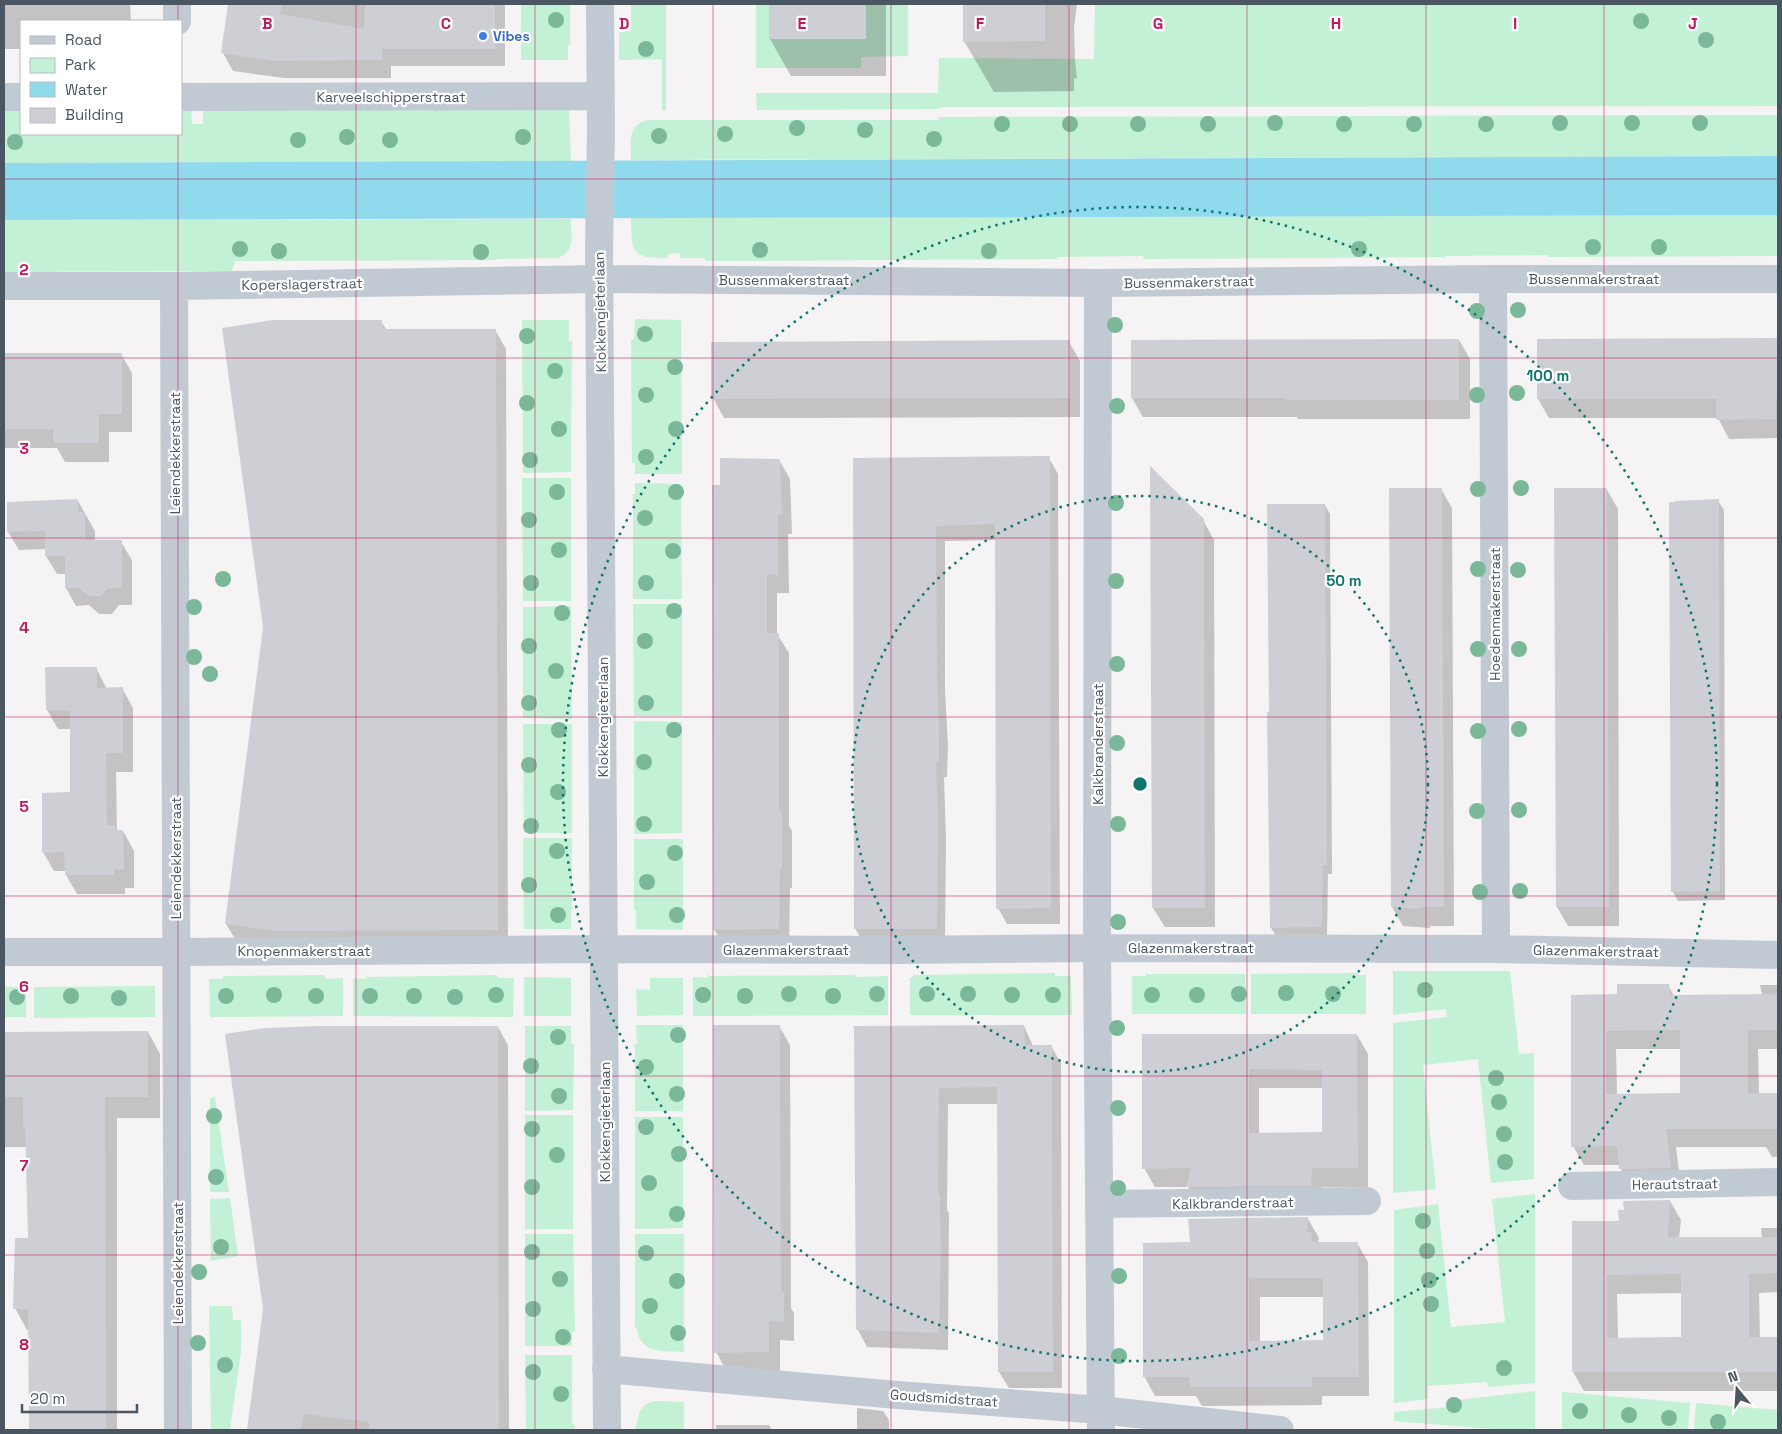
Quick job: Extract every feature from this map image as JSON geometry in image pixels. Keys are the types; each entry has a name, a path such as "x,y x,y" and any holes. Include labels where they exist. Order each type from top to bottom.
{"street":[{"path":"177,4 177,20"},
{"name":"Klokkengieterlaan","path":"600,4 599,266 607,1430"},
{"name":"Karveelschipperstraat","path":"182,97 601,96"},
{"path":"4,97 20,97"},
{"name":"Bussenmakerstraat","path":"599,266 1098,283 1493,279 1778,279"},
{"name":"Koperslagerstraat","path":"4,286 174,286 599,266"},
{"name":"Hoedenmakerstraat","path":"1493,279 1496,950"},
{"name":"Kalkbranderstraat","path":"1098,283 1097,948 1101,1420"},
{"name":"Leiendekkerstraat","path":"174,286 178,1430"},
{"name":"Glazenmakerstraat","path":"604,949 898,950 1097,948 1496,950 1778,955"},
{"name":"Knopenmakerstraat","path":"4,952 604,949"},
{"name":"Herautstraat","path":"1572,1186 1778,1182"},
{"name":"Kalkbranderstraat","path":"1099,1204 1367,1202"},
{"name":"Goudsmidstraat","path":"606,1369 897,1395 1101,1420 1280,1430"}],"green space":[{"path":"521,4 570,4 571,44 568,45 568,60 521,60"},
{"path":"631,4 666,4 666,110 662,110 662,59 619,60 619,33 631,31"},
{"path":"756,4 908,4 908,56 861,57 861,68 756,68"},
{"path":"1095,4 1778,4 1778,106 939,107 939,109 757,110 756,93 938,93 939,58 1094,59"},
{"path":"569,109 571,161 4,163 4,110 20,110 20,135 182,135 182,110 191,110 192,124 203,124 203,110"},
{"path":"1778,115 1778,156 631,160 633,130 641,122 648,120 938,120 939,117"},
{"path":"1778,215 1778,256 1548,257 1548,255 1445,256 1444,259 1443,257 1144,259 1143,256 1058,257 1058,260 705,261 705,258 680,258 680,253 668,254 668,258 640,255 633,246 631,218"},
{"path":"571,219 572,237 570,247 567,252 557,258 235,261 232,271 4,272 4,220"},
{"path":"635,319 681,320 682,474 635,474 635,463 632,463 631,340 634,339"},
{"path":"522,320 569,320 569,341 572,341 571,472 523,473"},
{"path":"522,478 571,478 571,601 523,601"},
{"path":"635,483 681,484 682,599 633,599 632,494 635,494"},
{"path":"633,604 682,604 682,716 634,716"},
{"path":"571,606 572,719 523,718 523,607"},
{"path":"634,721 682,722 682,833 634,834"},
{"path":"523,724 572,724 572,833 524,833"},
{"path":"523,838 572,838 572,907 574,908 571,909 571,929 524,929"},
{"path":"634,839 683,839 683,930 636,929 636,910 634,910"},
{"path":"1393,971 1510,971 1519,1054 1534,1053 1534,1179 1491,1183 1478,1059 1423,1065 1436,1189 1393,1193 1393,1023 1447,1017 1446,1009 1393,1015"},
{"path":"1358,972 1358,975 1366,975 1366,1014 1251,1014 1251,974"},
{"path":"1055,973 1055,976 1071,976 1072,1015 910,1015 910,977 913,977 913,974"},
{"path":"1146,973 1245,974 1246,1014 1132,1014 1132,976 1146,976"},
{"path":"708,974 709,976 855,974 856,977 888,976 888,1015 693,1016 693,977 707,978"},
{"path":"324,975 325,979 343,978 343,1016 210,1017 209,979 222,979 223,976"},
{"path":"366,975 368,977 497,975 498,978 514,978 513,1017 353,1016 353,978 366,979"},
{"path":"524,977 571,978 571,1016 524,1016"},
{"path":"650,978 683,978 683,1015 637,1016 636,989 650,990"},
{"path":"155,986 155,1017 34,1018 34,987"},
{"path":"4,987 26,987 26,1017 4,1017"},
{"path":"636,1025 683,1025 683,1111 635,1111 635,1047 633,1045 637,1044"},
{"path":"525,1026 571,1026 571,1044 574,1044 573,1110 525,1111"},
{"path":"215,1097 229,1192 210,1192 210,1098"},
{"path":"525,1115 573,1115 573,1229 525,1229"},
{"path":"635,1117 683,1117 683,1228 635,1229"},
{"path":"1535,1194 1535,1383 1488,1387 1487,1382 1428,1386 1428,1399 1394,1403 1394,1210 1438,1204 1451,1327 1505,1322 1492,1199"},
{"path":"230,1198 238,1256 211,1261 210,1199"},
{"path":"525,1234 573,1234 575,1331 572,1332 572,1346 525,1346"},
{"path":"635,1234 684,1234 684,1352 661,1351 648,1347 643,1343 637,1328 634,1328"},
{"path":"209,1306 232,1306 233,1320 241,1320 241,1352 230,1430 211,1430"},
{"path":"525,1355 572,1355 572,1424 575,1425 574,1430 526,1430"},
{"path":"1535,1391 1535,1430 1504,1430 1394,1421 1394,1412 1450,1407 1450,1401"},
{"path":"1562,1392 1690,1403 1688,1430 1562,1430"},
{"path":"656,1401 684,1402 684,1430 636,1430 635,1426 637,1425 638,1416 644,1406"},
{"path":"1696,1403 1778,1410 1778,1430 1694,1430"}],"water":[{"path":"1778,156 1778,215 4,220 4,163"}],"building":[{"path":"228,4 282,4 280,14 364,29 365,4 495,4 495,49 382,49 382,60 273,61 221,53"},
{"path":"769,4 866,4 866,39 769,39"},
{"path":"963,4 1045,4 1045,41 963,42"},
{"path":"273,320 382,320 382,329 496,329 498,930 277,931 225,924 263,627 222,328"},
{"path":"1778,338 1778,399 1776,399 1776,419 1716,420 1716,399 1537,399 1537,339"},
{"path":"1459,339 1459,400 1131,398 1131,340"},
{"path":"1070,340 1070,398 711,399 711,342"},
{"path":"4,353 122,353 122,414 99,414 99,443 53,443 53,429 4,429"},
{"path":"1050,456 1051,908 996,909 995,524 936,526 939,730 939,762 936,762 938,820 937,929 854,929 853,458"},
{"path":"720,458 780,459 782,515 778,515 778,575 767,574 767,633 779,633 779,811 782,811 782,869 780,869 779,929 713,930 712,485 720,485"},
{"path":"1150,466 1204,519 1205,908 1152,908"},
{"path":"1389,488 1442,488 1444,907 1420,907 1420,909 1391,907"},
{"path":"1554,488 1607,488 1609,907 1556,907"},
{"path":"78,499 78,512 85,512 85,540 122,540 122,588 109,588 101,596 88,596 78,588 65,588 65,556 45,556 45,531 7,532 7,502"},
{"path":"1719,499 1720,891 1671,892 1669,502"},
{"path":"1267,504 1325,504 1327,865 1323,865 1322,927 1270,928"},
{"path":"45,667 97,667 97,688 123,687 123,753 106,753 107,825 115,826 115,830 123,830 124,869 115,869 115,875 65,875 64,852 42,853 42,793 70,792 70,711 46,710"},
{"path":"1617,984 1669,984 1670,995 1778,994 1778,1030 1748,1030 1748,1093 1778,1093 1778,1129 1666,1129 1671,1168 1619,1169 1617,1146 1571,1147 1571,995 1617,994","holes":["1680,1030 1680,1093 1606,1094 1606,1031"]},
{"path":"713,1025 780,1025 781,1292 784,1292 784,1322 769,1321 769,1352 714,1353"},
{"path":"1024,1025 1025,1045 1052,1045 1053,1372 998,1372 997,1087 939,1088 938,1193 940,1195 941,1251 939,1333 856,1330 854,1026"},
{"path":"319,1026 498,1026 499,1430 369,1430 369,1422 304,1414 301,1430 247,1430 263,1309 225,1034 265,1028"},
{"path":"148,1031 148,1097 105,1097 106,1430 29,1430 28,1309 13,1309 15,1238 28,1238 25,1126 23,1126 23,1097 4,1097 4,1032"},
{"path":"1142,1034 1357,1034 1358,1168 1312,1168 1311,1186 1186,1187 1191,1168 1142,1169","holes":["1249,1069 1322,1070 1322,1132 1249,1133"]},
{"path":"1670,1200 1668,1237 1778,1237 1778,1273 1749,1274 1749,1337 1778,1337 1778,1372 1572,1372 1572,1221 1619,1221 1618,1210 1624,1210 1623,1201","holes":["1681,1274 1681,1337 1607,1338 1607,1275"]},
{"path":"1308,1217 1307,1232 1312,1232 1311,1242 1358,1242 1359,1377 1312,1377 1312,1387 1190,1387 1189,1377 1143,1377 1143,1243 1190,1242 1188,1219","holes":["1249,1278 1323,1278 1323,1340 1249,1341"]}],"place":[{"name":"Vibes","path":"483,36"}]}
